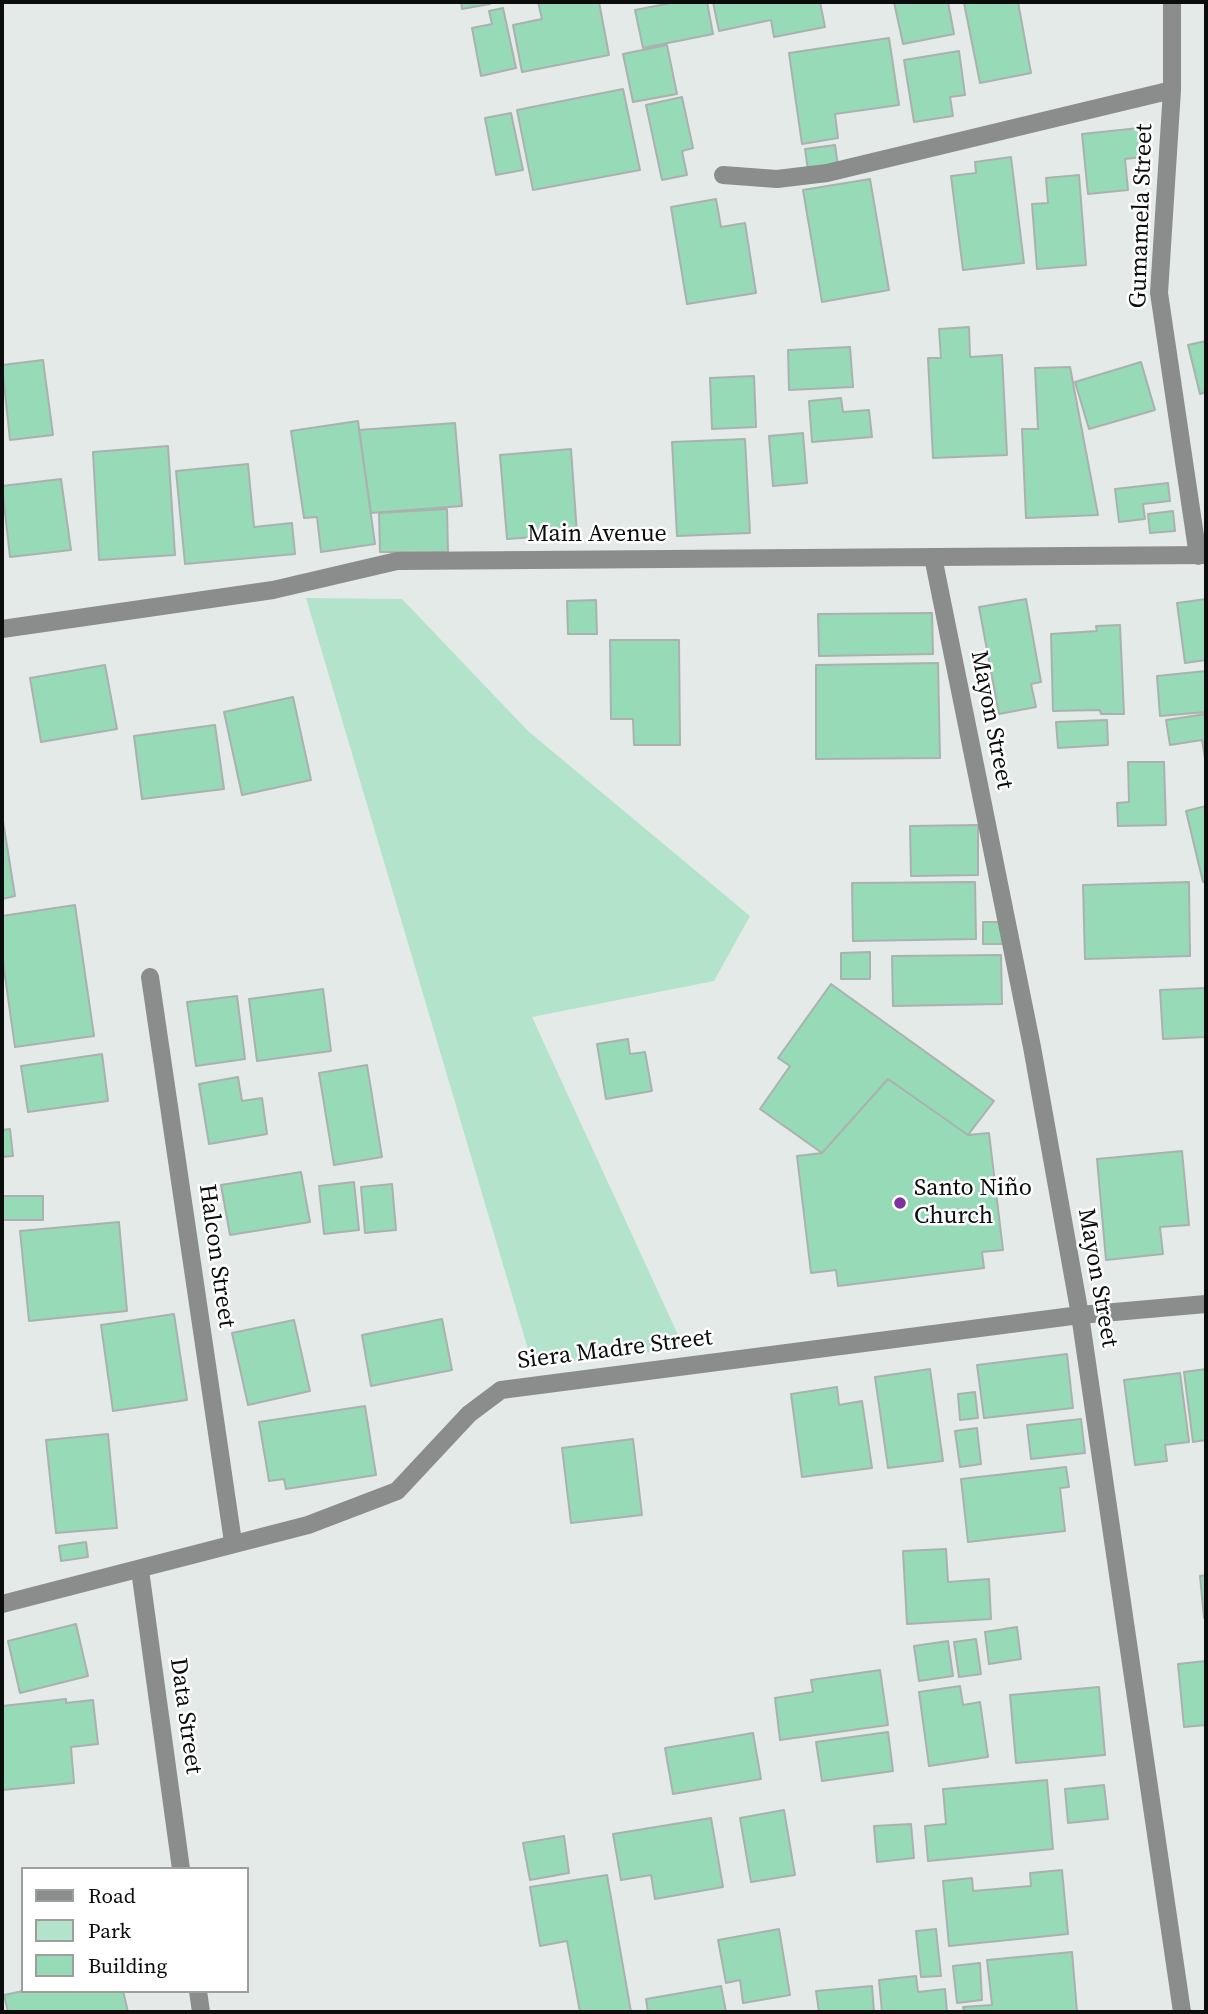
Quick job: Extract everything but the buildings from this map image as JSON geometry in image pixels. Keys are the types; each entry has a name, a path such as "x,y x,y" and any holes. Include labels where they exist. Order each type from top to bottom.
{"street":[{"name":"Gumamela Street","path":"1172,2 1172,90 1159,293 1202,555"},
{"path":"723,175 777,179 827,173 1172,90"},
{"name":"Main Avenue","path":"2,629 273,590 397,561 1202,555"},
{"name":"Mayon Street","path":"933,558 1032,1046 1080,1315 1182,2012"},
{"name":"Halcon Street","path":"150,977 233,1542"},
{"path":"1080,1315 1206,1304"},
{"name":"Siera Madre Street","path":"2,1604 140,1570 233,1542 308,1525 397,1490 469,1414 501,1390 1080,1315"},
{"name":"Data Street","path":"140,1570 181,1867"},
{"path":"198,1993 201,2012"}],"green space":[{"path":"306,598 402,599 528,731 750,916 714,981 532,1017 684,1348 533,1366"}],"place":[{"name":"Santo Niño Church","path":"900,1203"}]}
